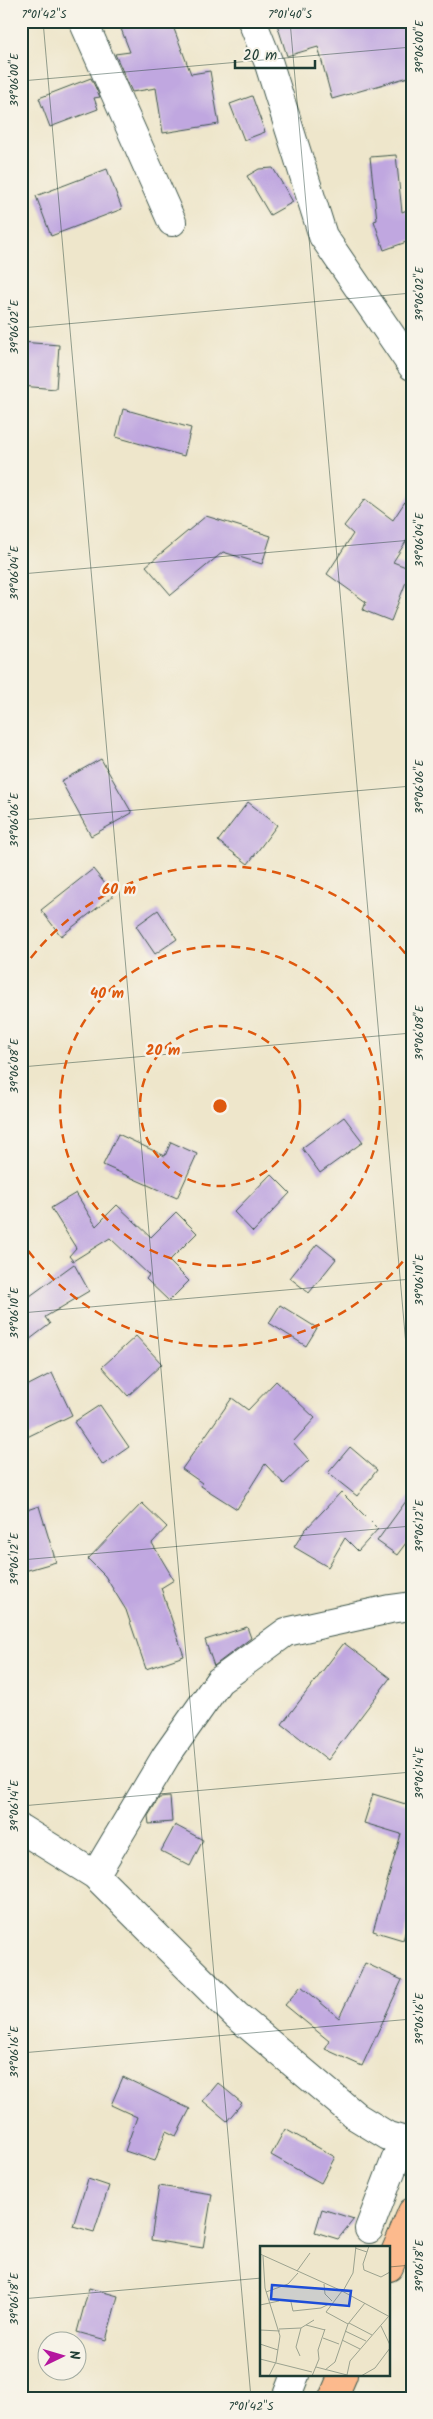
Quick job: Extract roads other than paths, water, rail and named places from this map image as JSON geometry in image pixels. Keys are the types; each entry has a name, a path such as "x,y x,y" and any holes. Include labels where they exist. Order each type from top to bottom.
{"main road":[{"path":"390,2265 412,2212"},
{"path":"333,2398 343,2376"}],"street":[{"path":"83,21 172,222"},
{"path":"252,21 268,61 323,236 412,366"},
{"path":"95,1875 166,1756 219,1681 286,1632 390,1609 412,1606"},
{"path":"21,1829 95,1875 236,2015 357,2117 388,2136 408,2141 369,2230"},
{"path":"286,2398 295,2376"}]}
